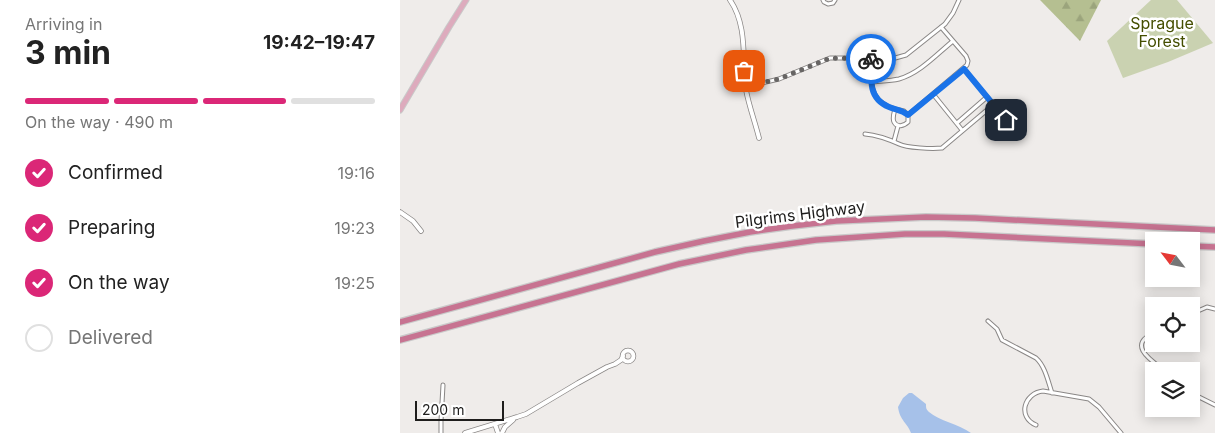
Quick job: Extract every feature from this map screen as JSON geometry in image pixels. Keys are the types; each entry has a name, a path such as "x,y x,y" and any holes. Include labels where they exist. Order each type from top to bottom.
{"highway":[{"name":"Pilgrims Highway","path":"400,322 655,252 750,232 836,221 926,217 975,218 1215,230"},
{"name":"Pilgrims Highway","path":"400,340 687,262 746,250 816,240 897,234 944,234 1145,244"},
{"path":"1200,246 1215,247"}],"main road":[{"path":"400,110 466,0"}],"street":[{"path":"730,0 740,22 745,84 749,105 760,138"},
{"path":"823,0 828,4 833,3 835,0"},
{"path":"745,84 779,79 830,58 888,60 906,55 941,27 953,12 959,0"},
{"path":"908,115 967,65 966,56 941,27"},
{"path":"871,82 908,76 953,41"},
{"path":"873,59 871,82 876,98 885,105 904,111 908,115 908,122 905,125 898,126"},
{"path":"964,69 1006,120"},
{"path":"933,93 962,130"},
{"path":"956,123 987,97"},
{"path":"865,134 871,134 899,144 932,149 942,148 993,105"},
{"path":"895,109 893,116 898,126"},
{"path":"894,141 898,126"},
{"path":"400,212 413,221 421,231"},
{"path":"1200,310 1207,307 1215,308"},
{"path":"988,321 997,329 1002,340 1033,356 1040,362 1052,393"},
{"path":"1145,338 1142,350 1145,356 1153,362"},
{"path":"465,433 517,417 535,409 607,367 632,360 633,354 630,351 624,353 620,361 615,364"},
{"path":"623,356 627,362"},
{"path":"441,433 443,385"},
{"path":"1036,425 1030,422 1024,408 1031,396 1039,392 1052,393 1091,400 1121,433"},
{"path":"1200,398 1215,405"},
{"path":"495,424 500,433 517,417"}],"green space":[{"name":"Sprague Forest","path":"1040,0 1101,0 1080,41"},
{"name":"Sprague Forest","path":"1151,0 1177,0 1213,43 1123,78 1107,41"}],"water":[{"path":"912,393 926,404 927,410 933,415 971,433 911,433 900,415 898,407 903,398"}],"way so far":[{"path":"744,71 745,84 758,84 779,79 830,58 871,59"}],"route":[{"path":"871,59 873,59 872,87 876,98 885,105 904,111 908,115 964,69 1006,120"}]}
